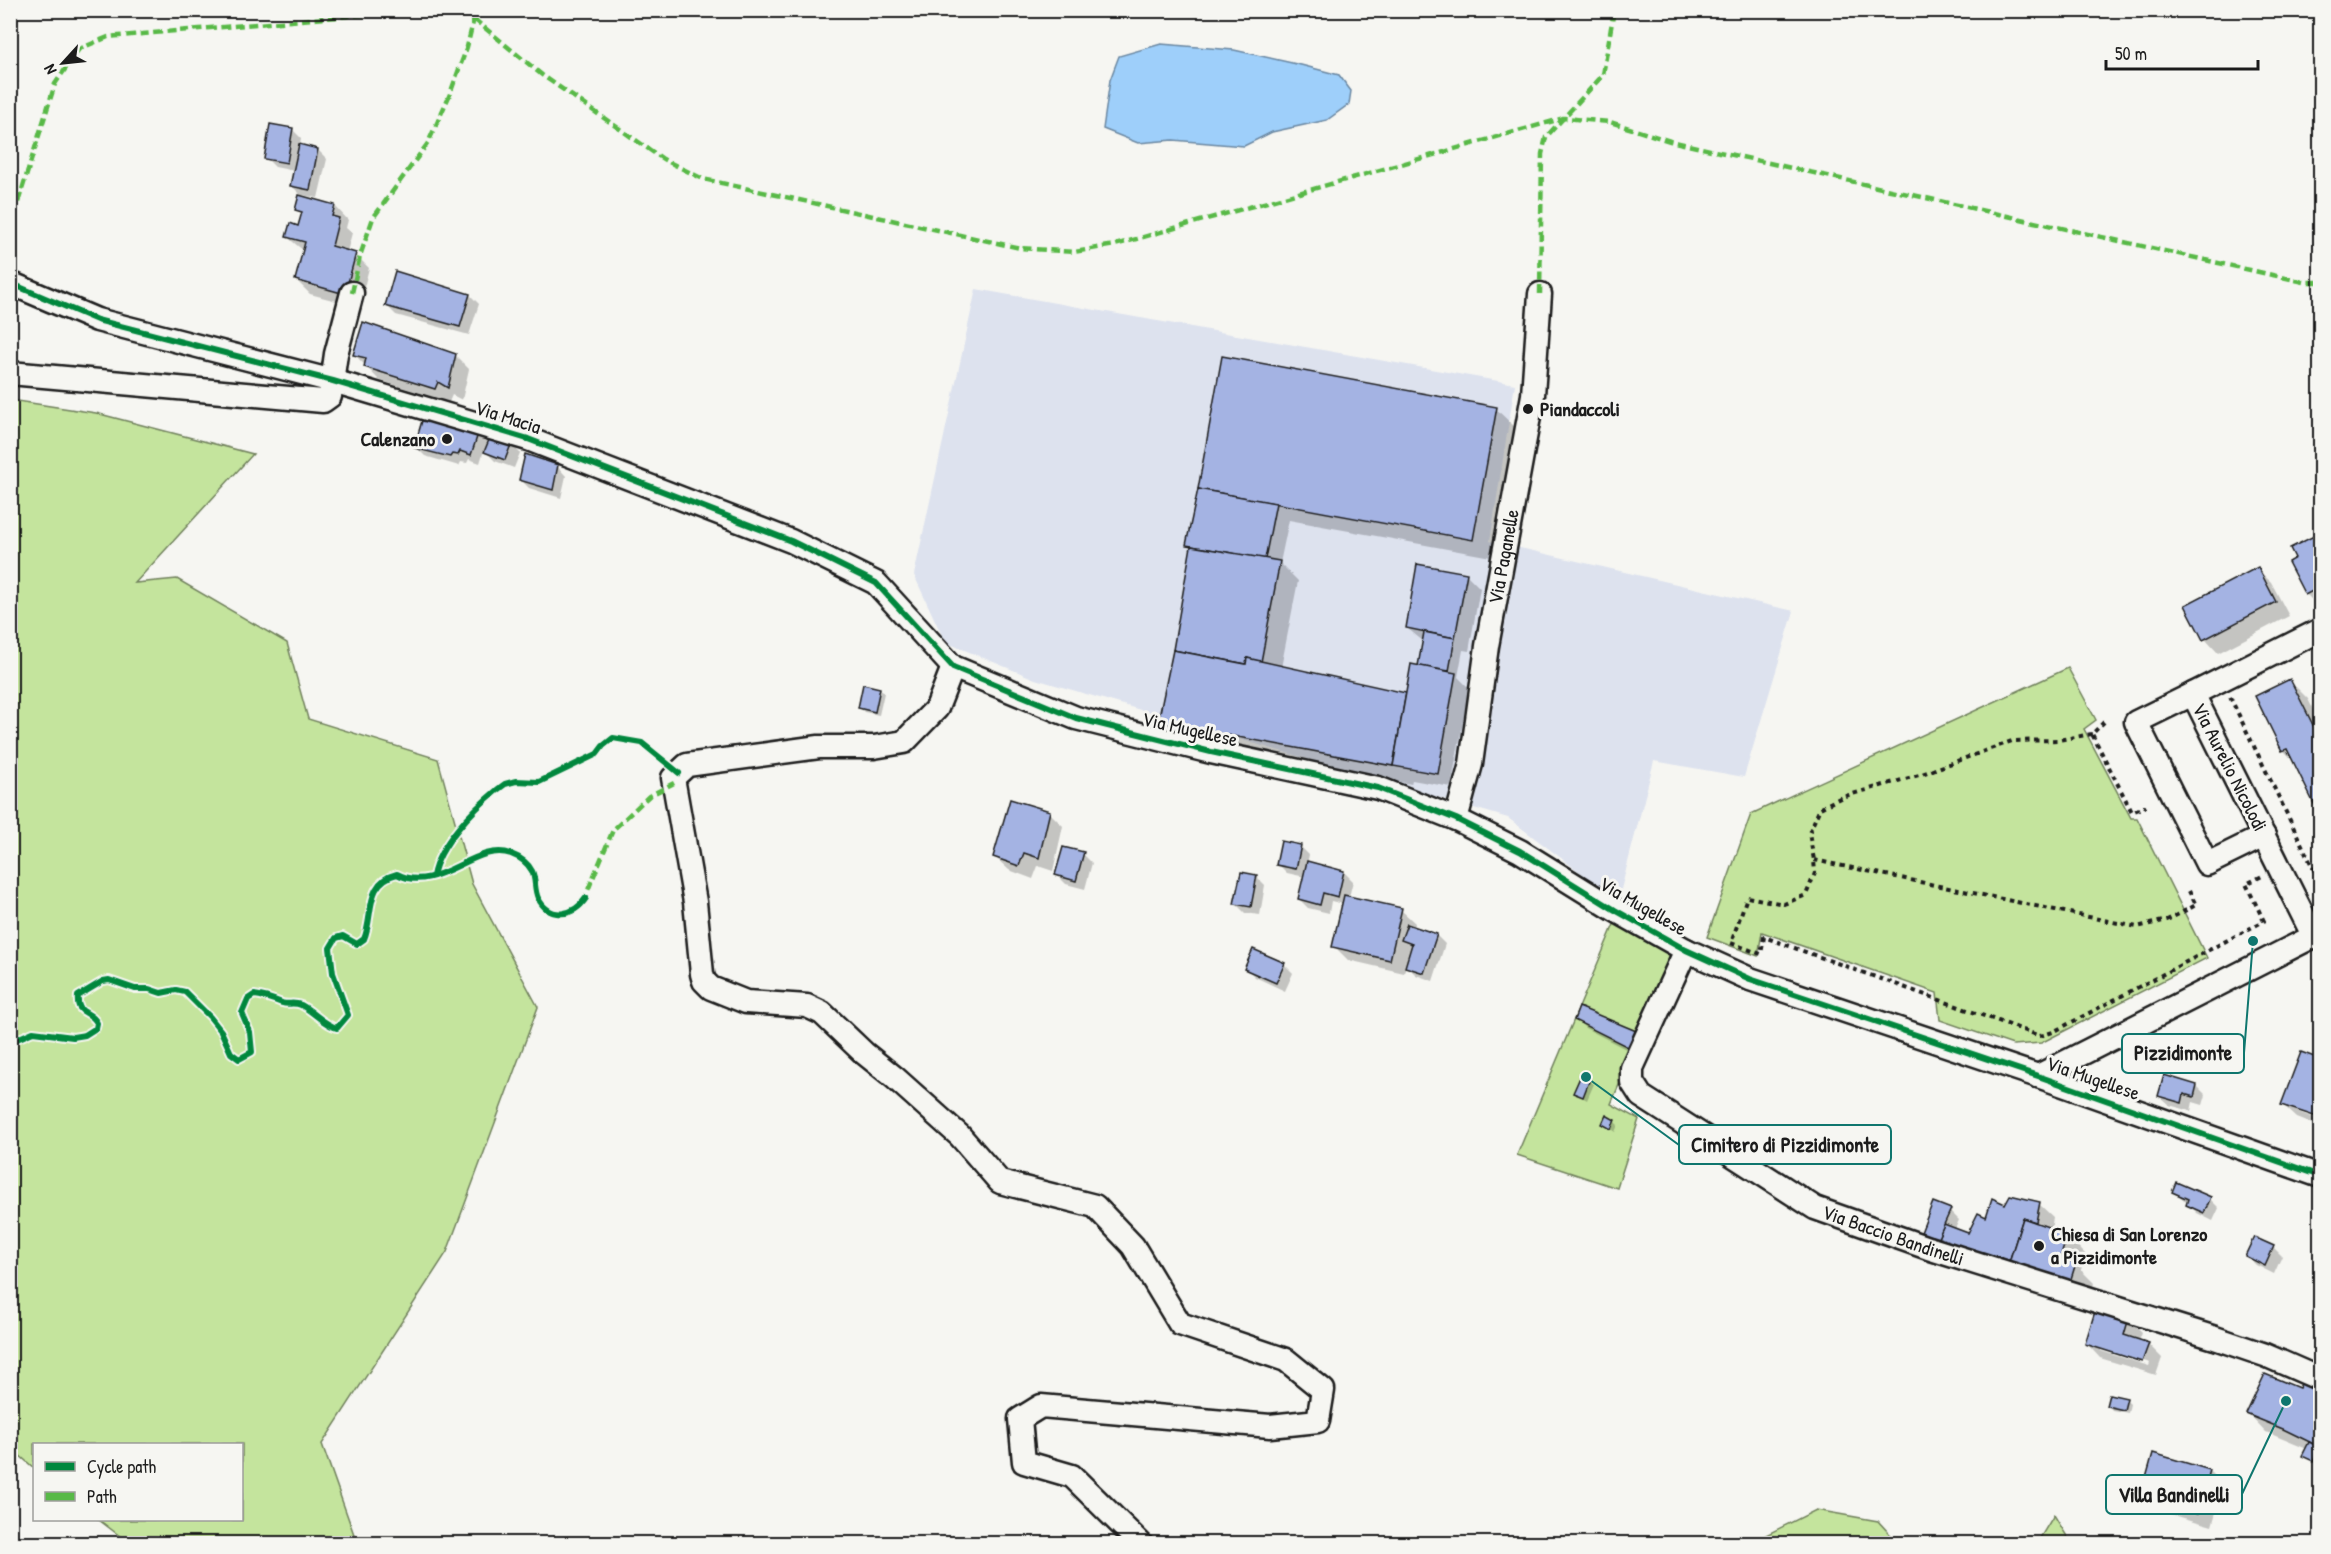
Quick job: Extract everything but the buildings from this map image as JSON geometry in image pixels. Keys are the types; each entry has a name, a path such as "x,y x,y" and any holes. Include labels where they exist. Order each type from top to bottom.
{"street":[{"name":"Via Macia","path":"10,283 97,320 333,381 528,439 791,541 876,582 952,667"},
{"path":"10,373 323,401 330,396 336,354 352,292"},
{"name":"Via Paganelle","path":"1456,819 1471,764 1487,646 1533,395 1540,294"},
{"name":"Via Aurelio Nicolodi","path":"2317,935 2264,836 2193,694 2320,630"},
{"path":"952,667 937,708 904,742 874,747 819,747 687,765 673,778 695,902 702,975 711,988 746,1002 807,1006 822,1013 864,1053 960,1136 1000,1182 1095,1206 1133,1246 1179,1324 1286,1360 1323,1390 1318,1421 1270,1426 1041,1406 1020,1419 1024,1462 1072,1476 1141,1544"},
{"name":"Via Mugellese","path":"952,667 1076,718 1211,752 1378,788 1456,819 1520,851 1615,910 1686,950 1750,979 2038,1076 2320,1176"},
{"path":"2193,694 2136,722 2207,864 2264,836"},
{"path":"2038,1076 2317,935"},
{"name":"Via Baccio Bandinelli","path":"1686,950 1632,1068 1632,1082 1641,1096 1815,1208 1928,1248 2255,1352 2320,1379"}],"path":[{"path":"2239,691 2229,695 2320,882"},
{"path":"2104,722 2092,734 2058,740 2012,741 1919,775 1842,797 1820,808 1809,833 1815,873 1806,895 1784,904 1747,897 1731,943 1761,954 1764,937 2040,1036 2053,1032 2264,921 2246,884 2263,875"},
{"path":"2092,734 2132,812 2146,806"},
{"path":"1814,860 2137,927 2167,920 2196,905 2188,891"}],"shaded area":[{"path":"976,289 1515,384 1490,541 1794,611 1744,777 1654,761 1618,901 1508,818 1035,679 945,642 914,575"}],"green space":[{"path":"11,400 96,413 253,454 135,583 177,579 287,643 308,719 438,759 472,884 538,1007 447,1252 322,1444 357,1543 129,1543 100,1521 243,1521 243,1443 33,1443 33,1467 11,1448"},
{"path":"2068,668 2096,720 2084,729 2131,818 2137,818 2207,958 2041,1043 2013,1045 1940,1020 1937,993 1762,932 1758,956 1707,937 1751,814"},
{"path":"1615,922 1674,954 1611,1104 1639,1119 1617,1188 1517,1155"},
{"path":"1816,1510 1878,1521 1898,1543 1750,1543"},
{"path":"2054,1515 2071,1543 2037,1543"}],"water":[{"path":"1161,44 1234,50 1339,75 1351,91 1349,104 1327,120 1272,132 1244,146 1173,140 1138,143 1103,129 1110,80 1119,56"}],"marked path":[{"path":"10,228 55,84 79,49 108,37 417,10"},
{"path":"448,10 474,19 542,75 663,159 703,179 1020,248 1074,252 1115,245 1564,118 1610,122 1670,141 2304,282 2320,282"},
{"path":"352,293 360,256 373,218 428,143 450,94 467,47 476,10"},
{"path":"1540,294 1542,154 1546,137 1603,75 1614,10"},
{"path":"583,902 613,830 649,796 674,783"}],"cycle path":[{"path":"10,283 97,320 333,381 528,439 791,541 876,583 953,667 1076,718 1211,752 1378,788 1456,819 1520,851 1615,910 1686,950 1750,979 2038,1076 2320,1176"},
{"path":"433,876 442,852 458,828 497,790 505,784 516,781 539,782 597,754 613,738 642,743 679,773"},
{"path":"10,1042 33,1032 73,1037 85,1035 96,1028 97,1023 81,1010 78,996 103,981 109,980 135,989 149,989 161,993 176,990 185,992 210,1017 221,1031 231,1053 239,1059 252,1052 250,1032 242,1013 248,999 254,995 284,1004 301,1005 337,1028 348,1015 333,973 330,948 336,938 343,936 357,944 364,939 375,892 379,884 387,878 397,874 412,879 427,878 470,860 498,852 514,855 528,865 533,874 538,898 549,910 555,913 569,912 586,898"}],"place":[{"name":"Piandaccoli","path":"1528,409"},
{"name":"Calenzano","path":"447,439"},
{"name":"Pizzidimonte","path":"2253,941"},
{"name":"Cimitero di Pizzidimonte","path":"1586,1077"},
{"name":"Chiesa di San Lorenzo a Pizzidimonte","path":"2039,1246"},
{"name":"Villa Bandinelli","path":"2286,1401"}]}
